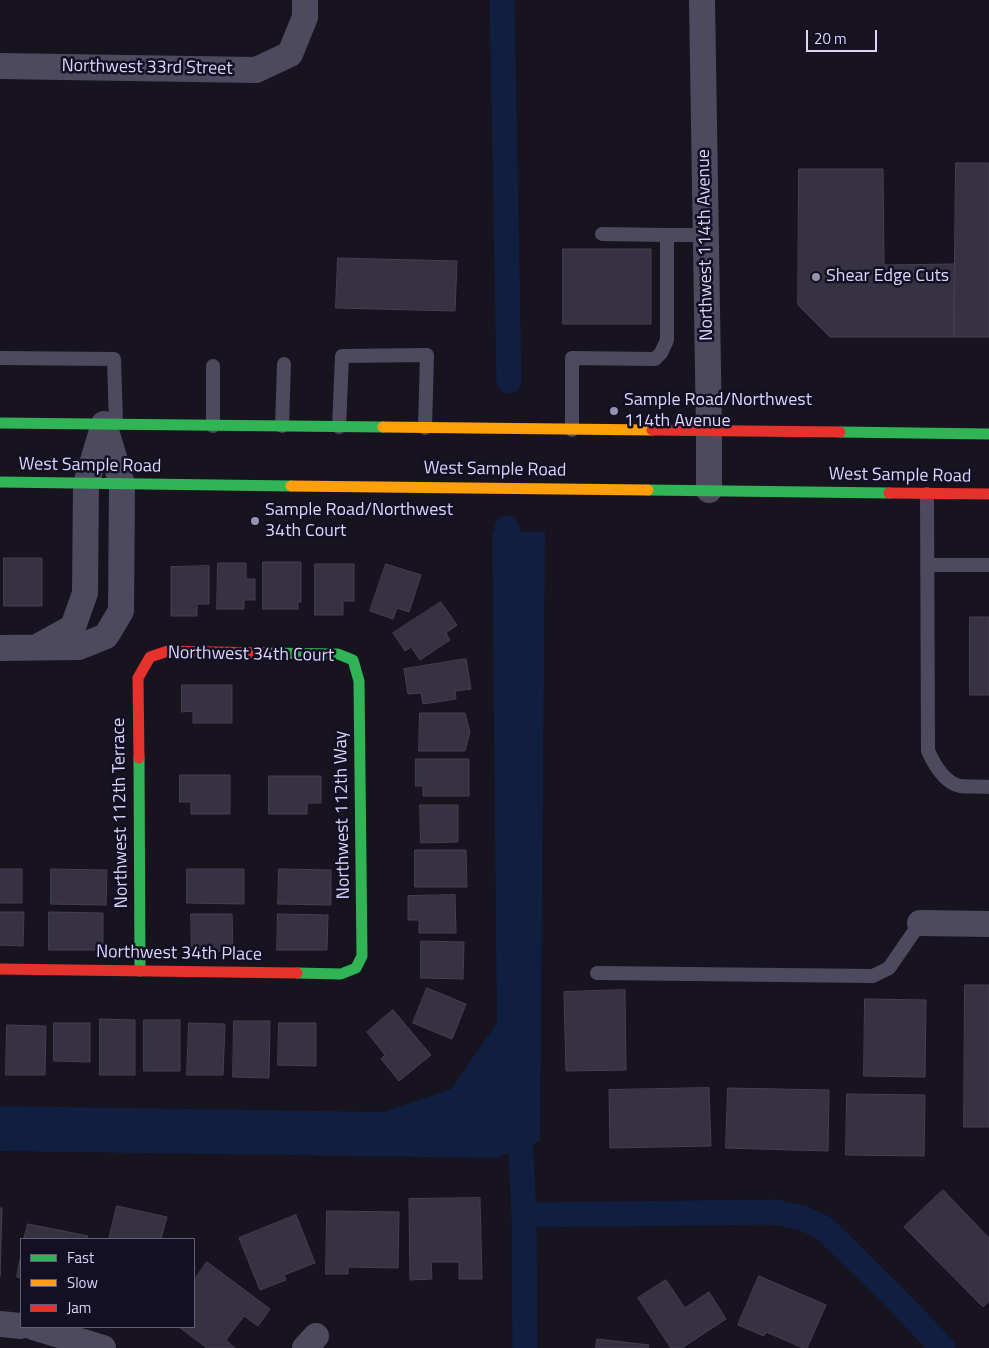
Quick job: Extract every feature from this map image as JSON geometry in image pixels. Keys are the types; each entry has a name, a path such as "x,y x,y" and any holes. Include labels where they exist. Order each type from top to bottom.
{"main road":[{"path":"0,423 989,434"},
{"name":"West Sample Road","path":"0,482 989,494"},
{"name":"Northwest 34th Court","path":"150,657 168,651 338,654 353,660"},
{"name":"Northwest 112th Terrace","path":"140,971 138,678 150,657"},
{"name":"Northwest 112th Way","path":"353,660 359,681 362,956 356,968"},
{"name":"Northwest 34th Place","path":"0,969 341,974 356,968"}],"street":[{"name":"Northwest 33rd Street","path":"0,66 256,70 290,54 305,17 305,0"},
{"name":"Northwest 114th Avenue","path":"702,0 709,490"},
{"path":"36,648 72,627 85,593 86,484 110,424"},
{"path":"0,648 79,648 106,636 121,611 122,484 110,424"},
{"path":"920,923 989,924"},
{"path":"0,1324 20,1326"},
{"path":"36,1328 103,1348"}],"lane":[{"path":"602,234 706,235"},
{"path":"572,430 572,358 655,359 661,354 667,340 667,235"},
{"path":"339,427 342,356 427,355 425,428"},
{"path":"0,358 114,359 110,424"},
{"path":"282,426 284,364"},
{"path":"213,366 213,426"},
{"path":"927,494 928,751 936,767 946,778 958,786 989,787"},
{"path":"928,565 989,565"},
{"path":"597,973 873,976 889,968 920,923"}],"water":[{"path":"492,531 545,532 540,1141 497,1158 0,1151 0,1106 383,1112 451,1089 497,1023"}],"building":[{"path":"956,163 989,163 989,337 954,337"},
{"path":"799,169 883,169 884,265 955,264 954,337 830,337 798,305"},
{"path":"563,249 651,249 651,324 563,324"},
{"path":"338,258 457,261 455,311 336,308"},
{"path":"4,558 42,558 42,606 4,606"},
{"path":"263,562 301,562 301,602 298,602 298,609 263,609"},
{"path":"218,563 246,563 246,579 255,579 255,600 244,600 244,609 217,609"},
{"path":"315,564 354,564 354,601 343,601 343,615 315,615"},
{"path":"386,564 421,575 409,612 397,608 393,619 370,611"},
{"path":"209,566 209,604 197,604 197,616 171,616 171,567"},
{"path":"441,602 457,625 446,633 450,640 420,660 411,647 405,651 393,633"},
{"path":"970,617 989,617 989,695 970,695"},
{"path":"466,659 471,689 455,691 456,699 423,704 421,693 408,694 404,669"},
{"path":"182,685 232,685 232,723 193,723 193,711 182,712"},
{"path":"420,713 465,713 470,732 465,751 419,751"},
{"path":"416,759 469,759 469,796 423,796 423,786 416,786"},
{"path":"180,775 230,775 230,814 191,814 191,802 180,802"},
{"path":"269,776 321,776 321,803 307,803 307,814 269,814"},
{"path":"420,805 458,805 458,842 421,843"},
{"path":"415,850 466,850 467,887 415,887"},
{"path":"0,869 22,869 22,903 0,903"},
{"path":"51,869 107,870 106,905 51,904"},
{"path":"187,869 244,869 244,904 187,903"},
{"path":"279,869 331,870 331,905 278,904"},
{"path":"455,895 456,933 419,933 419,920 408,920 408,896"},
{"path":"0,912 24,912 23,946 0,945"},
{"path":"49,912 103,913 103,950 49,950"},
{"path":"191,914 232,914 233,951 192,952"},
{"path":"278,914 328,915 327,950 277,950"},
{"path":"421,941 464,942 463,979 421,978"},
{"path":"965,985 989,985 989,1127 964,1127"},
{"path":"427,988 466,1004 452,1039 413,1023"},
{"path":"625,990 626,1070 566,1071 564,992"},
{"path":"865,999 926,1000 925,1077 864,1076"},
{"path":"393,1010 431,1055 399,1081 381,1059 385,1055 367,1032"},
{"path":"100,1019 135,1020 135,1075 100,1075"},
{"path":"144,1020 180,1020 180,1071 144,1071"},
{"path":"234,1021 270,1021 269,1078 233,1077"},
{"path":"54,1023 90,1023 90,1062 54,1061"},
{"path":"189,1023 225,1024 223,1075 187,1075"},
{"path":"279,1023 316,1023 316,1066 278,1065"},
{"path":"7,1025 46,1026 45,1075 6,1075"},
{"path":"709,1088 711,1146 610,1148 609,1090"},
{"path":"728,1088 829,1090 828,1151 726,1148"},
{"path":"847,1094 925,1095 924,1156 846,1155"},
{"path":"943,1190 989,1238 989,1301 983,1307 904,1227"},
{"path":"480,1198 482,1279 459,1279 459,1262 431,1262 432,1279 410,1280 409,1199"},
{"path":"117,1206 167,1217 161,1238 109,1238"},
{"path":"0,1208 2,1208 0,1276"},
{"path":"327,1211 399,1212 398,1268 348,1267 348,1274 326,1274"},
{"path":"296,1215 315,1263 284,1275 286,1280 260,1290 239,1238"},
{"path":"28,1224 88,1236 87,1238 24,1238"},
{"path":"20,1260 20,1278 17,1277"},
{"path":"207,1262 270,1309 258,1326 244,1316 226,1340 235,1348 207,1348 180,1328 195,1328 195,1279"},
{"path":"759,1276 826,1305 807,1348 766,1332 764,1336 738,1325"},
{"path":"666,1280 685,1308 709,1292 726,1319 682,1348 671,1348 638,1298"},
{"path":"597,1339 649,1345 648,1348 596,1348"}],"waterway":[{"path":"502,0 509,381"},
{"path":"507,528 508,566"},
{"path":"519,1116 524,1215 525,1348"},
{"path":"524,1215 775,1212 803,1218 824,1228 943,1348"}],"traffic: fast":[{"path":"0,423 383,427"},
{"path":"840,432 989,434"},
{"path":"0,482 291,486"},
{"path":"648,490 889,493"},
{"path":"264,653 338,654 353,660 359,681 362,956 356,968 341,974 297,973"},
{"path":"139,758 140,971"}],"traffic: slow":[{"path":"383,427 652,430"},
{"path":"291,486 648,490"}],"traffic: jam":[{"path":"652,430 840,432"},
{"path":"889,493 989,494"},
{"path":"139,758 138,678 150,657 168,651 264,653"},
{"path":"0,969 297,973"}],"place":[{"name":"Shear Edge Cuts","path":"816,277"},
{"name":"Sample Road/Northwest 114th Avenue","path":"614,411"},
{"name":"Sample Road/Northwest 34th Court","path":"255,521"}]}
